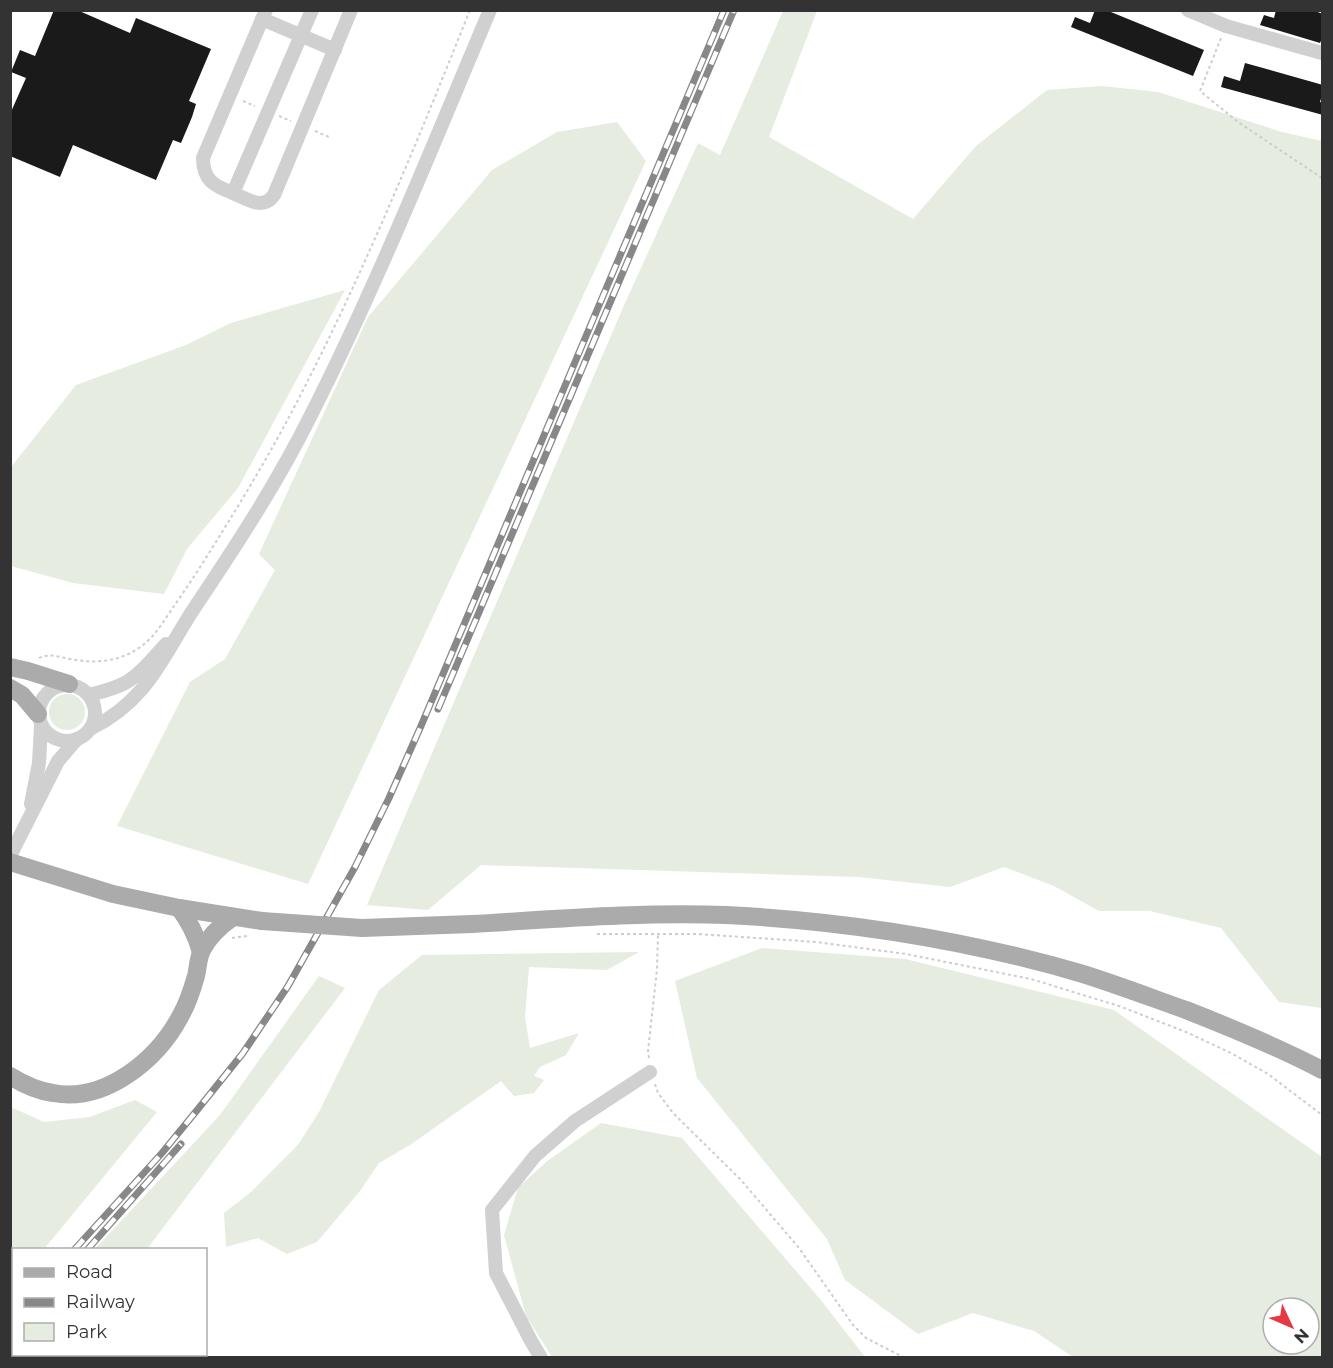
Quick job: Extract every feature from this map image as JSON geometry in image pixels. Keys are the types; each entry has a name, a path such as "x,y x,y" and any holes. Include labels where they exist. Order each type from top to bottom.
{"main road":[{"path":"20,669 69,684"},
{"path":"10,688 22,695 39,720"},
{"path":"10,862 113,894 179,908 262,921 362,928 652,914 725,915 834,924 932,938 1083,974 1237,1030 1323,1070"},
{"path":"179,908 190,923 201,952"},
{"path":"10,1076 24,1085 53,1094 74,1094 104,1087 132,1072 149,1058 173,1029 191,995 201,952 213,934 233,917"}],"street":[{"path":"233,194 312,10"},
{"path":"335,50 264,15 203,158 204,170 211,182 256,203 261,204 270,200 335,50 351,10"},
{"path":"39,720 47,734 56,740 67,741 82,737 90,729 122,710 146,685 163,662 182,627 273,484 310,419 369,295 490,10"},
{"path":"1188,10 1226,26 1323,53"},
{"path":"89,695 117,687 138,674 182,627"},
{"path":"23,830 34,793 39,763 39,704 44,696 50,689 59,685 69,684 80,687 89,695 93,703 94,721 90,729"},
{"path":"10,856 58,761 77,739"},
{"path":"541,1358 496,1273 492,1209 535,1156 575,1121 650,1072"}],"path":[{"path":"20,669 48,655 82,662 102,662 119,658 143,645 189,583 246,493 300,397 351,292 432,106 470,10"},
{"path":"1226,26 1200,91 1238,122 1323,178"},
{"path":"587,934 697,934 816,942 906,954 1030,979 1119,1006 1186,1032 1231,1053 1268,1074 1323,1115"},
{"path":"658,934 657,969 648,1051 650,1072 658,1093 673,1113 766,1207 799,1248 853,1325 866,1338 905,1358"}],"green space":[{"path":"783,11 817,11 769,137 913,219 976,146 1047,90 1102,86 1158,92 1282,132 1322,141 1322,1008 1279,1002 1221,928 1150,911 1099,911 1054,886 1004,867 950,887 859,877 481,865 428,910 367,905 625,303 698,143 720,155"},
{"path":"617,122 646,161 308,884 117,826 190,682 225,659 275,570 259,554 368,317 492,170 557,132"},
{"path":"345,290 238,488 187,549 164,594 73,583 11,566 11,467 76,385 186,345 231,323"},
{"path":"67,694 80,699 85,712 80,725 67,730 54,725 49,712 54,699"},
{"path":"762,948 905,959 1114,1010 1322,1157 1322,1357 1073,1357 1034,1331 973,1313 918,1334 845,1280 827,1239 697,1078 675,981"},
{"path":"639,952 607,970 529,967 525,1017 530,1048 579,1033 566,1055 540,1067 534,1076 544,1080 534,1093 514,1096 501,1081 410,1145 379,1163 360,1191 317,1242 287,1254 258,1238 226,1247 224,1213 251,1192 298,1145 319,1112 379,990 422,955"},
{"path":"319,976 345,988 148,1248 96,1248 220,1115"},
{"path":"135,1100 157,1112 45,1248 12,1248 11,1285 11,1107 44,1122 90,1117"},
{"path":"601,1123 682,1138 820,1299 865,1357 552,1357 526,1316 504,1235 518,1188 546,1162"},
{"path":"12,1340 12,1356 127,1357 11,1357"}],"building":[{"path":"54,10 77,10 130,33 136,18 211,49 189,101 196,104 192,117 181,143 173,140 156,180 73,145 60,177 10,156 10,114 26,78 11,72 20,50 35,56"},
{"path":"1095,10 1106,10 1204,50 1193,76 1071,27 1075,17 1090,23"},
{"path":"1276,10 1312,10 1323,14 1323,36 1320,43 1260,25 1264,15 1274,18"},
{"path":"1245,63 1323,85 1320,102 1323,103 1323,115 1221,87 1224,76 1240,81"}],"railway":[{"path":"76,1248 162,1153 243,1053 288,986 355,867 421,726 724,10"},
{"path":"438,709 734,10"},
{"path":"89,1248 181,1144"}]}
